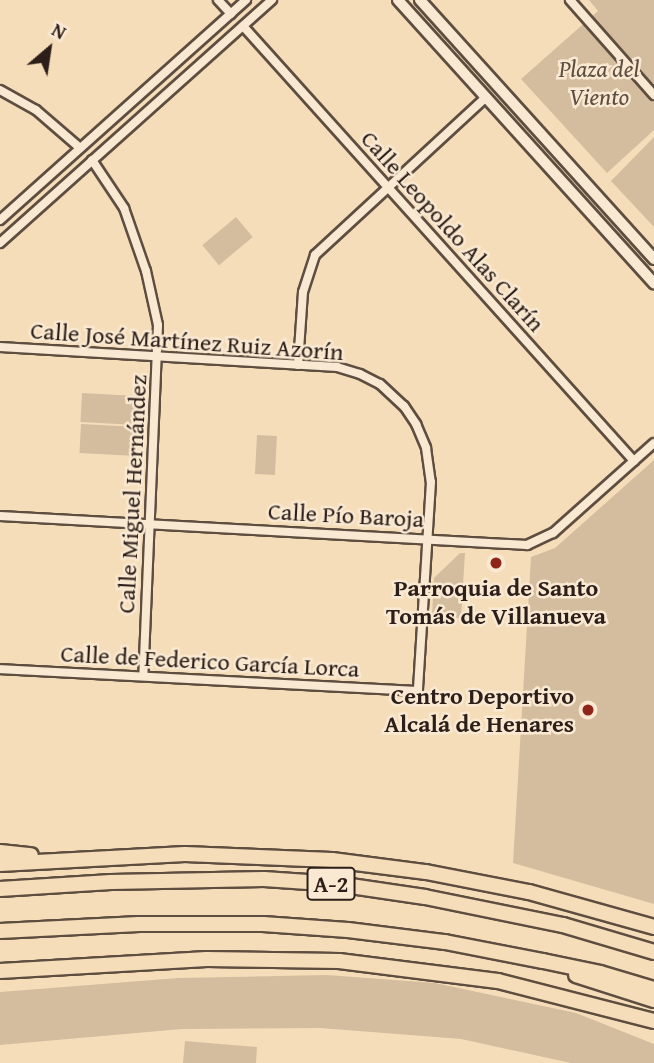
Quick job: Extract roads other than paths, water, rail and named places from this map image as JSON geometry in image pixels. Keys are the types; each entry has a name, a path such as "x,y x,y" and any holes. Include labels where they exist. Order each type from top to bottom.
{"highway":[{"path":"0,852 33,855 145,850 169,854"},
{"path":"0,864 169,854 239,854 332,860 426,872 529,892 654,927"},
{"name":"A-2","path":"0,889 111,882 264,879 337,884 425,897 563,925 654,952"},
{"name":"A-2","path":"0,931 139,924 262,924 348,930 445,942 600,973 654,989"},
{"path":"0,971 231,960 339,961 390,965 498,981 654,1021"},
{"path":"543,961 595,982 654,1000"},
{"path":"0,981 107,964"}],"street":[{"path":"218,0 231,14"},
{"path":"0,220 246,0"},
{"path":"0,243 272,0"},
{"path":"398,0 654,283"},
{"path":"420,0 654,259"},
{"path":"570,0 654,95"},
{"name":"Calle Leopoldo Alas Clarín","path":"243,26 634,461"},
{"path":"0,90 36,110 80,148"},
{"path":"298,365 303,292 315,255 486,97"},
{"name":"Calle Miguel Hernández","path":"92,160 124,208 146,271 158,325 159,356 147,524 143,676"},
{"name":"Calle José Martínez Ruiz Azorín","path":"0,347 337,367 380,384 404,406 416,424 426,448 431,482 418,691"},
{"name":"Calle Pío Baroja","path":"0,516 527,545 553,533 654,443"},
{"name":"Calle de Federico García Lorca","path":"0,668 418,691"}],"place":[{"name":"Parroquia de Santo Tomás de Villanueva","path":"496,563"},
{"name":"Centro Deportivo Alcalá de Henares","path":"588,710"}],"park label":[{"name":"Plaza del Viento","path":"599,83"}]}
